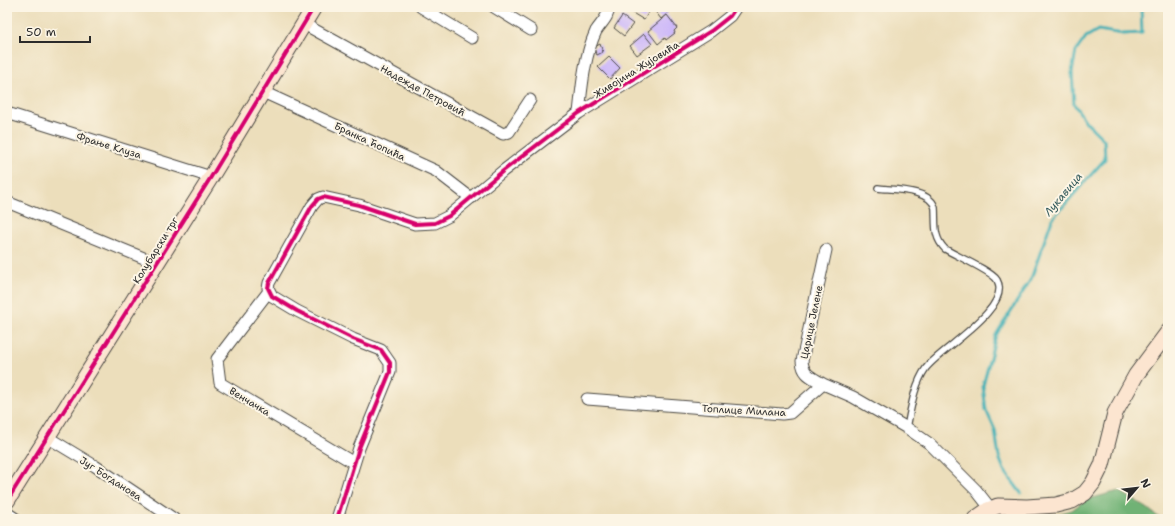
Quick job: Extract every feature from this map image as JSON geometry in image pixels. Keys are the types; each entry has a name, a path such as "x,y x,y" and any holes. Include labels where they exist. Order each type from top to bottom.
{"street":[{"name":"Колубарски трг","path":"9,493 47,437 211,177 314,7"},
{"path":"421,7 472,38"},
{"path":"494,7 531,30"},
{"path":"580,113 584,66 596,31 607,16 609,7"},
{"name":"Живојина Жујовића","path":"269,291 269,283 312,206 318,199 324,197 359,205 415,224 435,223 449,216 503,171 580,113 711,31 730,16 736,7"},
{"name":"Надежде Петровић","path":"304,24 503,134 509,132 530,100"},
{"name":"Бранка Ћопића","path":"263,92 436,172 471,198"},
{"name":"Фрање Клуза","path":"7,113 211,177"},
{"path":"7,202 156,263"},
{"name":"Царице Јелене","path":"823,384 805,373 802,368 802,361 826,250"},
{"path":"269,291 272,296 297,311 353,339 381,350 390,363 390,372 359,448 337,519"},
{"name":"Венчачка","path":"269,291 217,360 220,383 354,463"},
{"path":"975,519 998,506 1027,508 1056,505 1072,501 1085,493 1093,483 1102,465 1115,413 1136,375 1168,332"},
{"path":"823,384 853,397 907,428 930,444 976,490 991,509"},
{"name":"Топлице Милана","path":"587,399 782,414 790,413 823,384"},
{"name":"Југ Богданова","path":"47,437 95,466 174,519"},
{"path":"7,513 16,519"}],"lane":[{"path":"878,188 914,192 924,195 930,199 934,204 936,233 942,246 995,278 1000,288 998,298 972,329 931,363 923,373 916,390 907,428"}],"green space":[{"path":"1119,491 1147,508 1161,519 1014,519 1014,515 1043,518 1072,510 1085,500"}],"building":[{"path":"627,7 646,7 650,10 644,20 626,9"},
{"path":"661,7 664,7 668,13 661,19 655,11"},
{"path":"667,15 677,28 674,31 675,33 666,40 665,38 658,44 648,31"},
{"path":"622,16 633,24 624,36 614,28"},
{"path":"644,34 652,44 637,55 630,46"},
{"path":"600,44 603,52 597,55 593,48"},
{"path":"609,57 620,68 610,79 598,67"}],"waterway":[{"name":"Лукавица","path":"1021,493 1004,470 999,457 995,430 986,410 983,386 996,335 1031,279 1052,219 1105,159 1104,140 1086,122 1074,104 1072,72 1076,51 1086,37 1098,30 1123,34 1142,33 1141,7"}],"cycle path":[{"path":"7,501 211,177 314,7"},
{"path":"337,519 359,448 390,372 390,363 381,350 353,339 297,311 272,296 268,288 269,283 312,206 318,199 323,197 359,205 415,224 435,223 449,216 503,171 579,113 711,31 730,16 736,7"}]}
